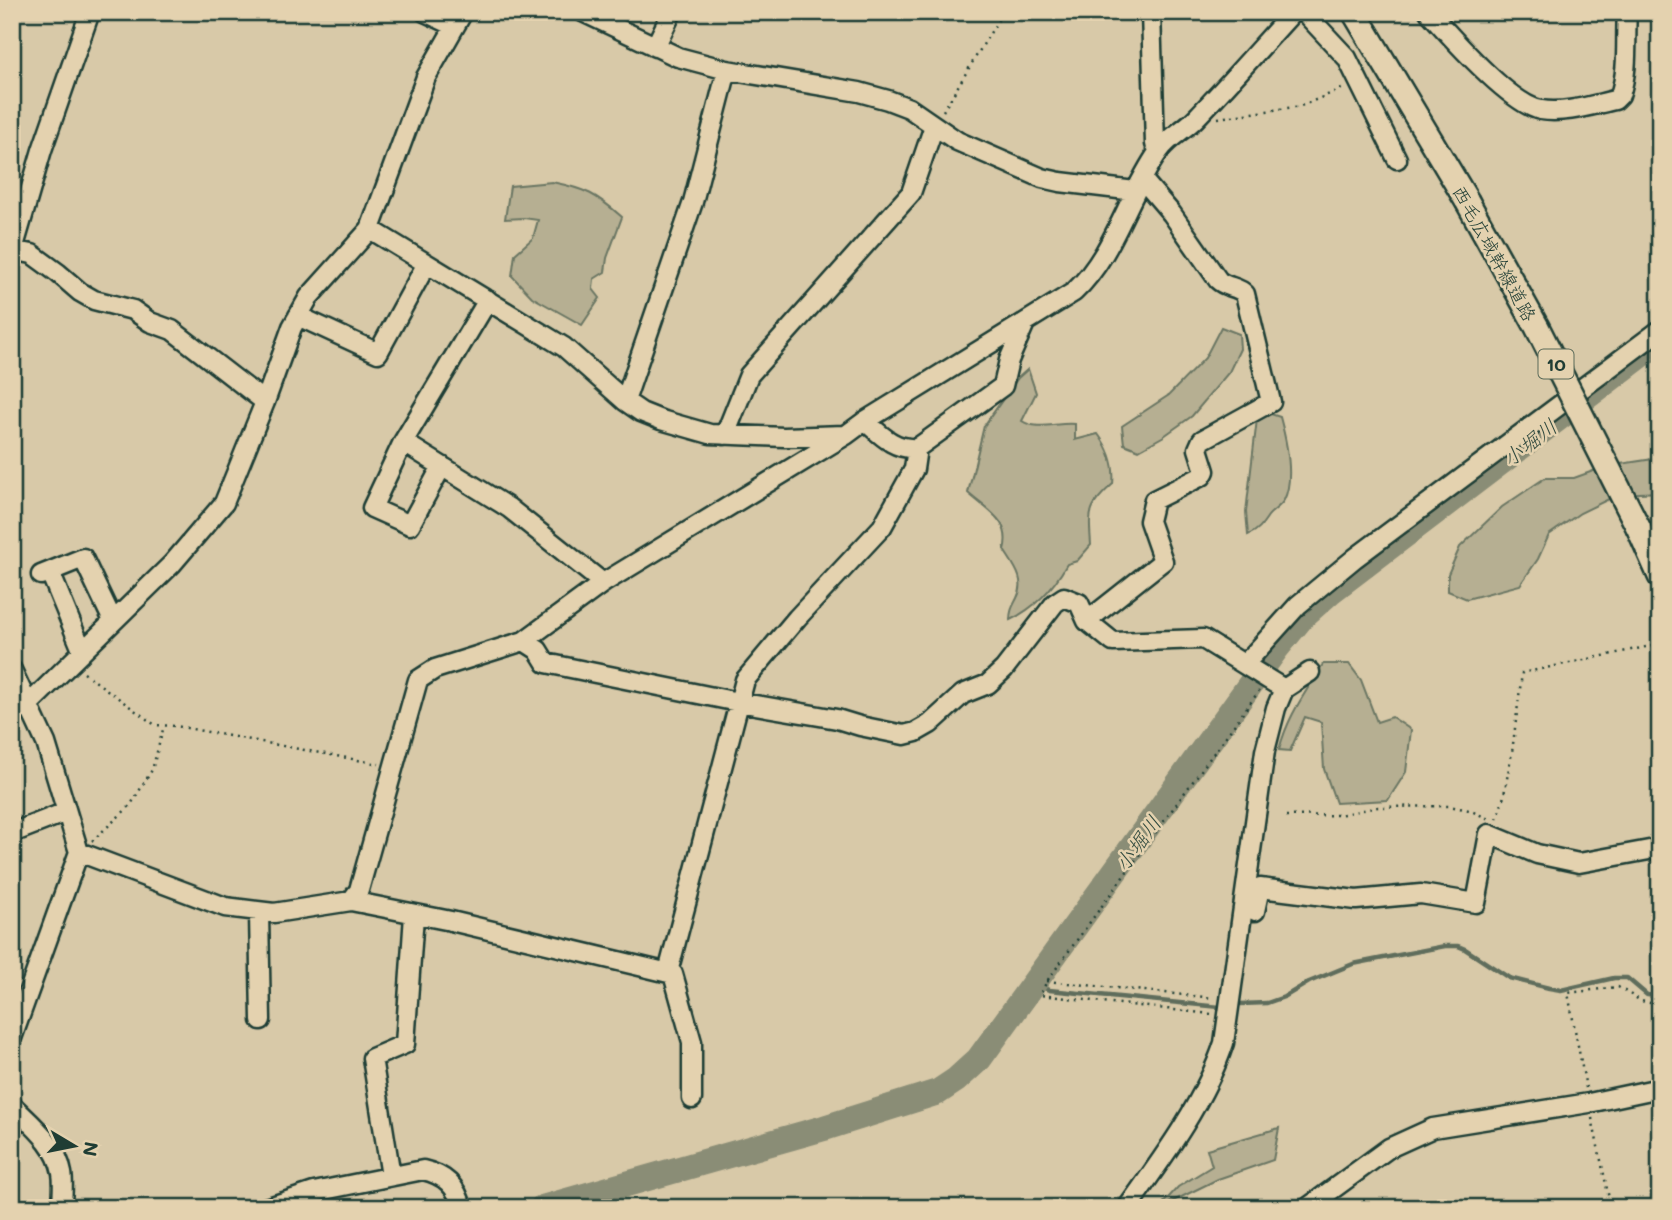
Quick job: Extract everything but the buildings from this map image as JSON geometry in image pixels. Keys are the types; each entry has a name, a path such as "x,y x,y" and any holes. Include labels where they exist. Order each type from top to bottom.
{"main road":[{"name":"西毛広域幹線道路","path":"1354,12 1467,201 1543,338 1660,576"}],"street":[{"path":"90,12 42,150 13,250 32,254 94,300 133,310 150,323 172,330 265,402"},
{"path":"12,715 29,704 172,564 224,503 298,316 309,297 370,229 426,77 459,19 425,12"},
{"path":"583,12 678,57 727,70 859,92 909,108 957,141 1042,178 1060,182 1139,185 1172,214 1218,280 1223,285 1241,289 1245,294 1271,402 1202,440 1198,449 1205,471 1202,476 1154,500 1149,522 1163,561 1087,621"},
{"path":"654,47 672,12"},
{"path":"1151,12 1155,144 1160,149"},
{"path":"351,901 359,890 418,680 435,669 524,641 603,583 1074,292 1095,270 1160,149 1193,121 1293,12"},
{"path":"1304,12 1347,58 1397,159"},
{"path":"1429,12 1469,58 1526,104 1540,110 1559,111 1615,100 1623,86 1628,55 1624,30 1627,12"},
{"path":"625,401 693,202 727,70"},
{"path":"725,435 749,375 911,192 934,126"},
{"path":"370,229 564,347 641,412 710,434 784,437 846,435"},
{"path":"298,316 378,353 426,265"},
{"path":"442,466 410,525 372,508 403,442 488,300"},
{"path":"865,421 888,442 908,449 918,448 1003,386 1009,360 1025,323"},
{"path":"1248,666 1298,605 1355,558 1660,330"},
{"path":"403,442 509,508 603,583"},
{"path":"668,972 745,680 797,618 882,527 914,470 918,448"},
{"path":"76,656 45,573 83,558 113,621"},
{"path":"524,641 538,650 546,663 837,719 904,735 930,724 962,694 988,684 1004,669 1055,603 1063,597 1079,603 1087,621 1113,642 1203,639 1284,689"},
{"path":"12,670 51,757 79,852 12,1038"},
{"path":"1127,1208 1211,1078 1224,1043 1265,751 1284,689 1310,672"},
{"path":"12,833 66,812"},
{"path":"1242,927 1251,920 1260,888 1356,900 1422,894 1476,903 1489,834 1537,854 1579,863 1660,848"},
{"path":"79,852 211,904 274,914 351,901 451,921 673,974 692,1042 692,1099"},
{"path":"259,913 261,1020"},
{"path":"391,1177 372,1058 405,1044 414,915"},
{"path":"1307,1208 1389,1148 1433,1128 1589,1103 1660,1088"},
{"path":"12,1105 46,1139 57,1159 62,1174 62,1208"},
{"path":"266,1208 314,1192 423,1170 448,1180 458,1192 462,1208"}],"path":[{"path":"934,126 1003,12"},
{"path":"1193,121 1301,106 1360,82"},
{"path":"1286,816 1339,815 1378,807 1449,806 1484,816 1495,823 1506,786 1522,673 1660,644"},
{"path":"76,656 155,725 393,766"},
{"path":"1230,1008 1040,995 1047,981 1267,679"},
{"path":"79,852 130,806 152,770 164,726"},
{"path":"1047,981 1230,1008"},
{"path":"1568,993 1618,987 1641,1000 1660,1005"}],"shaded area":[{"path":"552,182 590,194 622,217 607,258 605,272 594,279 593,289 600,298 582,325 532,297 512,276 515,254 533,238 538,220 505,219 510,186"},
{"path":"1221,327 1239,334 1240,349 1229,372 1192,416 1164,436 1139,450 1124,444 1122,426 1169,395 1205,358"},
{"path":"1028,369 1036,393 1022,421 1041,426 1075,424 1075,440 1098,434 1111,458 1113,484 1094,505 1090,517 1091,545 1077,561 1067,564 1050,589 1036,603 1010,620 1020,591 1020,579 1004,550 1005,531 996,517 968,493 984,426 1018,378"},
{"path":"1268,413 1280,417 1287,447 1289,481 1281,504 1257,530 1248,535 1246,512 1257,419"},
{"path":"1660,458 1660,492 1619,494 1580,513 1549,535 1538,559 1520,585 1467,599 1448,591 1448,574 1460,547 1502,507 1545,478 1574,478 1607,466"},
{"path":"1323,664 1349,664 1361,680 1377,722 1392,717 1411,730 1406,772 1388,800 1336,803 1324,769 1321,722 1305,717 1290,751 1279,750 1292,715"},
{"path":"1279,1128 1273,1160 1218,1179 1159,1208 1178,1187 1212,1166 1207,1149"}],"waterway":[{"name":"小堀川","path":"542,1208 824,1128 938,1092 956,1080 979,1059 1276,649 1303,616 1330,592 1660,341"},
{"path":"1240,1004 1267,1003 1284,997 1309,982 1353,964 1445,946 1465,949 1509,978 1549,988 1561,990 1614,978 1627,978 1647,995 1660,996"},
{"path":"1033,984 1049,990 1220,1007"}]}
